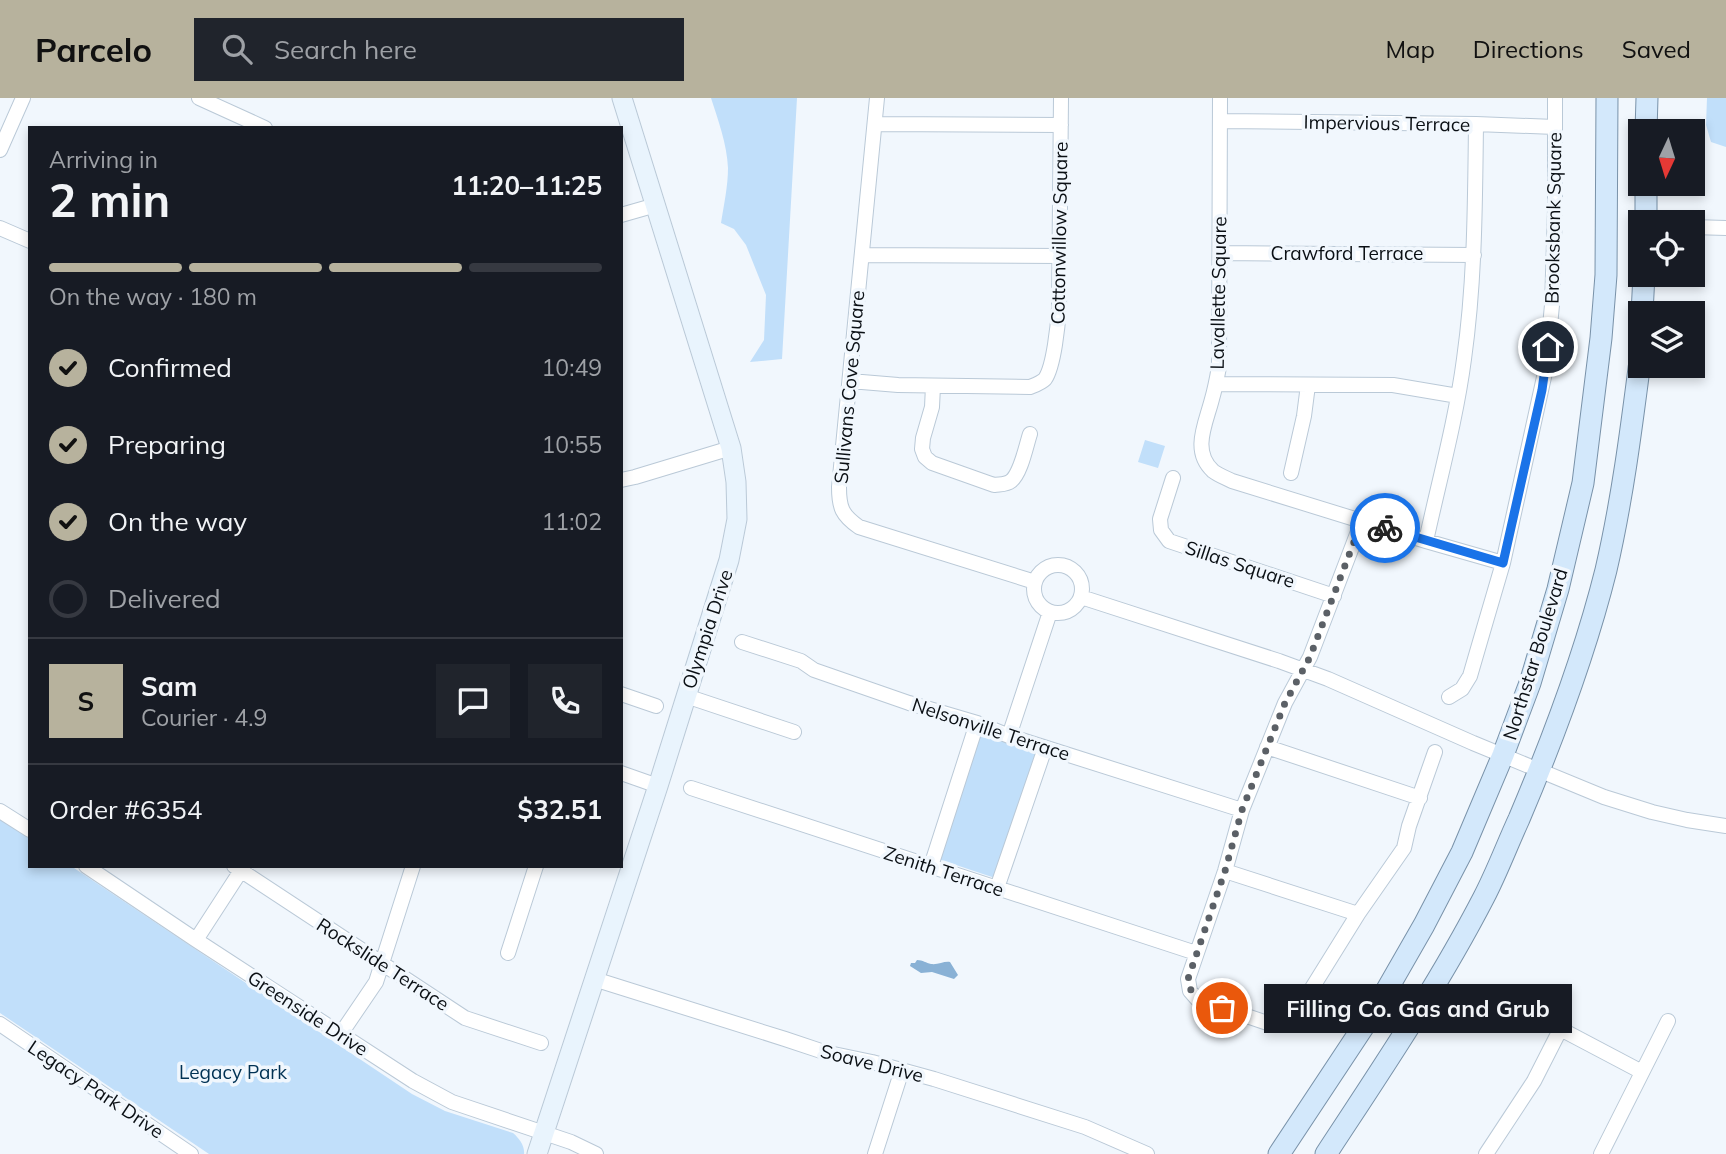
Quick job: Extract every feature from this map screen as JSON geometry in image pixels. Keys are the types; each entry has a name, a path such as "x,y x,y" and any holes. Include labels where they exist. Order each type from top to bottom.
{"main road":[{"name":"Northstar Boulevard","path":"1279,1154 1381,1000 1424,925 1462,852 1530,683 1558,589 1583,484 1606,275 1607,98"},
{"path":"1646,119 1647,98"},
{"name":"Northstar Boulevard","path":"1326,1154 1440,976 1467,928 1494,877 1540,771 1569,690 1605,570 1628,457 1638,378"}],"street":[{"path":"0,149 23,98"},
{"path":"199,98 261,126"},
{"name":"Olympia Drive","path":"537,1154 658,786 729,559 737,519 736,482 731,448 622,98"},
{"name":"Sullivans Cove Square","path":"877,98 839,504 848,519 859,527 1035,582"},
{"name":"Cottonwillow Square","path":"849,381 898,385 1030,387 1046,378 1058,332 1061,98"},
{"name":"Lavallette Square","path":"1220,98 1219,367 1203,429 1203,460 1214,472 1233,481 1503,563"},
{"name":"Brooksbank Square","path":"1450,697 1462,689 1470,676 1503,563 1546,368 1552,305 1555,98"},
{"name":"Impervious Terrace","path":"1220,121 1555,127"},
{"path":"875,124 1061,125"},
{"path":"1426,541 1458,396 1468,330 1474,255 1476,124"},
{"path":"623,214 656,205"},
{"path":"1705,227 1726,228"},
{"path":"0,228 28,240"},
{"name":"Crawford Terrace","path":"1220,253 1474,255"},
{"path":"862,256 1060,256"},
{"path":"1216,384 1393,385 1458,396"},
{"path":"1291,473 1308,385"},
{"path":"933,386 932,407 922,449 925,457 932,463 994,485 1004,484 1012,480 1018,472 1030,434"},
{"path":"623,480 731,448"},
{"name":"Sillas Square","path":"1173,478 1160,519 1161,530 1169,541 1334,596"},
{"path":"1362,521 1310,657 1285,703 1242,810 1225,871 1188,979 1190,991 1196,999 1273,1025 1284,1024 1294,1017 1358,914 1404,848 1435,752"},
{"path":"1061,565 1076,573 1081,580 1081,597 1072,609 1050,612 1038,603 1035,582 1045,569 1061,565"},
{"path":"1081,597 1303,670 1604,797 1652,812 1726,826"},
{"path":"1009,736 1050,612"},
{"name":"Nelsonville Terrace","path":"742,642 801,661 814,670 909,703 1242,810"},
{"path":"623,695 656,706"},
{"path":"686,696 793,732"},
{"path":"931,866 977,723"},
{"path":"1267,747 1420,798"},
{"path":"997,888 1045,748"},
{"path":"623,774 658,786"},
{"name":"Zenith Terrace","path":"691,788 1196,953"},
{"path":"0,811 28,829"},
{"name":"Greenside Drive","path":"89,868 414,1081 452,1102 579,1145 596,1154"},
{"path":"196,940 240,868"},
{"name":"Rockslide Terrace","path":"240,868 465,1018 541,1043"},
{"path":"340,1035 376,982 412,868"},
{"path":"508,953 535,868"},
{"path":"1225,871 1358,914"},
{"name":"Soave Drive","path":"594,979 807,1047 934,1079 1085,1127 1147,1154"},
{"path":"1515,1005 1642,1072"},
{"path":"1601,1154 1668,1021"},
{"name":"Legacy Park Drive","path":"0,1024 191,1154"},
{"path":"1486,1154 1534,1081 1561,1028"},
{"path":"876,1154 902,1070"}],"green space":[{"path":"711,98 797,98 782,359 750,362 764,340 766,295 746,245 734,229 721,223 728,168 724,141"},
{"path":"1707,98 1726,98 1726,147 1711,142 1706,125"},
{"path":"1145,440 1165,446 1158,468 1138,462"},
{"path":"981,729 1037,748 995,878 938,859"},
{"name":"Legacy Park","path":"0,819 28,838 28,868 74,868 412,1094 445,1111 513,1133 521,1142 524,1154 209,1154 0,1013"}],"shaded area":[{"path":"917,960 934,964 950,962 958,975 954,979 932,972 921,973 910,966"}],"way so far":[{"path":"1222,1008 1196,999 1190,991 1188,979 1225,871 1242,810 1285,703 1310,657 1362,521 1385,528"}],"place":[{"name":"Filling Co. Gas and Grub","path":"1222,1008"}],"route":[{"path":"1385,528 1503,563 1542,390 1548,347"}]}
